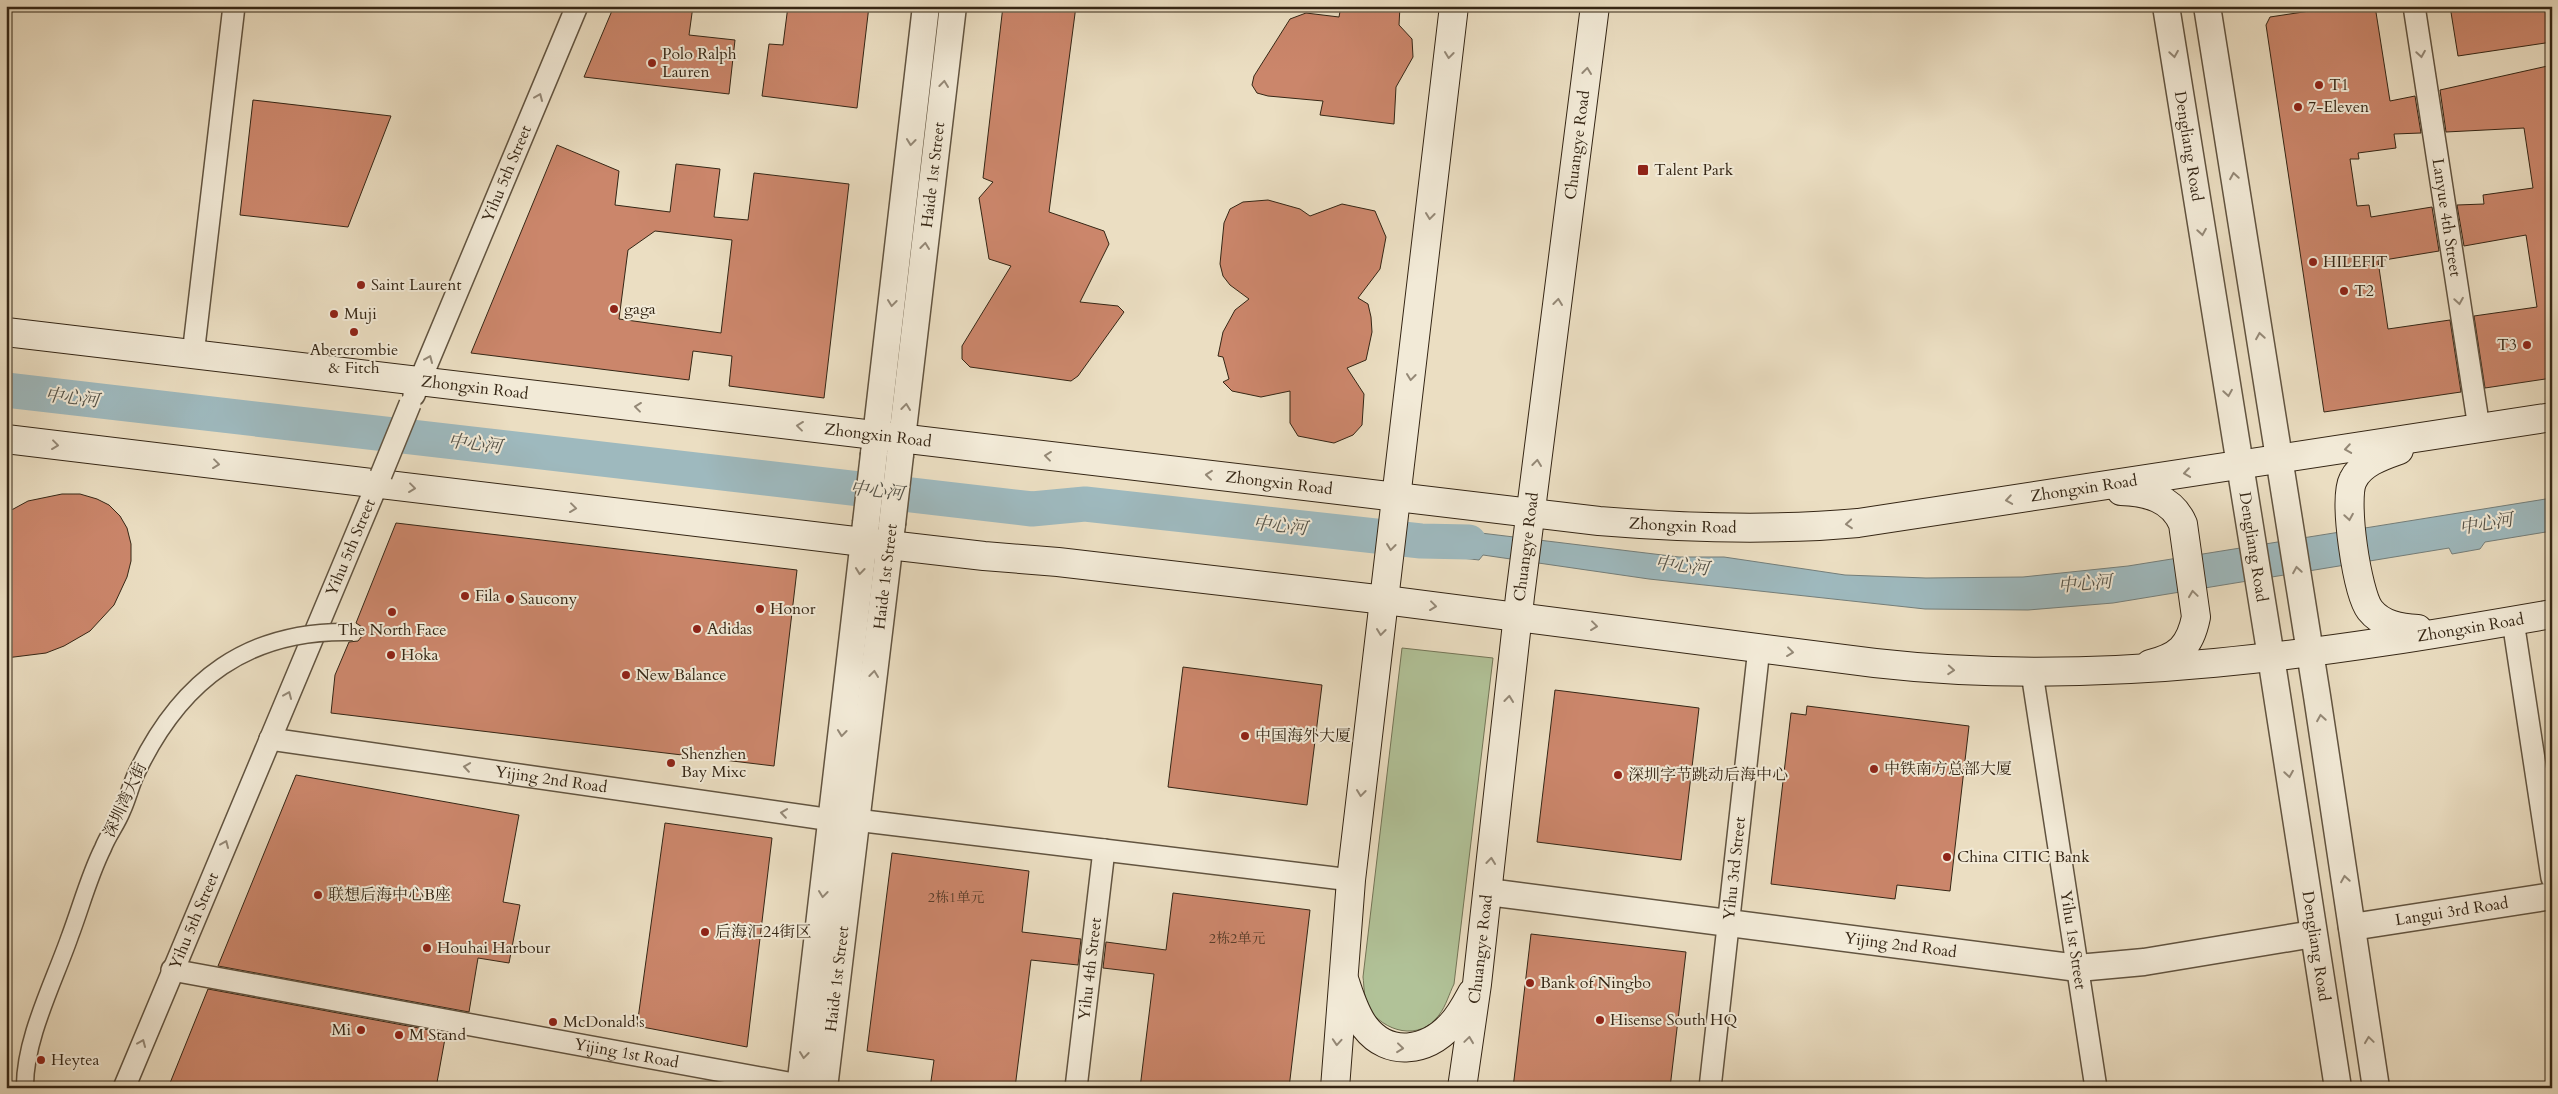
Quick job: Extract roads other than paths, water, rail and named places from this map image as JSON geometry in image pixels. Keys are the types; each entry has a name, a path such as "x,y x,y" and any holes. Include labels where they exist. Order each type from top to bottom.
{"main road":[{"path":"1335,1088 1342,973 1351,880 1454,6"},
{"name":"Chuangye Road","path":"1462,1088 1477,984 1519,607 1595,6"},
{"name":"Zhongxin Road","path":"6,332 193,355 415,393 1530,517 1736,528 1794,528 1858,523 2552,417"},
{"path":"2446,434 2388,454 2358,471 2352,481 2348,508 2360,588 2365,602 2378,618 2397,627 2416,629 2473,627"},
{"name":"Zhongxin Road","path":"6,439 877,533 1058,562 1386,592 1519,607 1759,648 1914,667 2032,673 2178,668 2310,652 2552,614"},
{"path":"2069,491 2134,491 2151,494 2164,500 2179,515 2183,524 2196,617 2188,641 2180,652 2169,659 2106,671"},
{"path":"1342,973 1353,1006 1364,1026 1375,1038 1389,1046 1405,1049 1422,1046 1438,1038 1452,1024 1477,984"}],"street":[{"path":"193,355 234,6"},
{"name":"Yihu 5th Street","path":"124,1088 577,6"},
{"name":"Haide 1st Street","path":"888,446 926,6"},
{"name":"Haide 1st Street","path":"810,1087 888,446 953,6"},
{"name":"Dengliang Road","path":"2166,6 2338,1088"},
{"path":"2207,6 2305,618 2376,1088"},
{"name":"Lanyue 4th Street","path":"2414,6 2479,428"},
{"path":"2513,621 2552,878"},
{"name":"深圳湾大街","path":"25,1088 29,1049 102,849 122,812 136,774 152,743 179,703 221,666 243,652 295,636 330,631 353,632"},
{"name":"Yihu 3rd Street","path":"1710,1088 1759,648"},
{"name":"Yihu 1st Street","path":"2032,673 2096,1088"},
{"name":"Yijing 2nd Road","path":"270,739 844,820 1351,880"},
{"name":"Yihu 4th Street","path":"1076,1088 1104,850"},
{"name":"Yijing 2nd Road","path":"1488,892 2078,968 2137,963 2313,934"},
{"name":"Langui 3rd Road","path":"2352,927 2552,896"},
{"name":"Yijing 1st Road","path":"172,970 810,1087"}],"water":[{"path":"2552,498 2552,531 2485,542 2480,549 2452,554 2449,548 2113,603 2028,610 1925,609 1649,579 1483,555 1479,560 1419,553 1423,526 1679,557 1724,557 1845,575 1926,578 2023,577 2128,566"}],"waterway":[{"name":"中心河","path":"6,390 1032,509 1085,504 1421,541 1469,542"}],"place":[{"name":"Polo Ralph Lauren","path":"652,63"},
{"name":"T1","path":"2319,85"},
{"name":"7-Eleven","path":"2298,107"},
{"name":"Talent Park","path":"1643,170"},
{"name":"HILEFIT","path":"2313,262"},
{"name":"Saint Laurent","path":"361,285"},
{"name":"T2","path":"2344,291"},
{"name":"gaga","path":"614,309"},
{"name":"Muji","path":"334,314"},
{"name":"Abercrombie & Fitch","path":"354,332"},
{"name":"T3","path":"2527,345"},
{"name":"Fila","path":"465,596"},
{"name":"Saucony","path":"510,599"},
{"name":"Honor","path":"760,609"},
{"name":"The North Face","path":"392,612"},
{"name":"Adidas","path":"697,629"},
{"name":"Hoka","path":"391,655"},
{"name":"New Balance","path":"626,675"},
{"name":"中国海外大厦","path":"1245,736"},
{"name":"Shenzhen Bay Mixc","path":"671,763"},
{"name":"中铁南方总部大厦","path":"1874,769"},
{"name":"深圳字节跳动后海中心","path":"1618,775"},
{"name":"China CITIC Bank","path":"1947,857"},
{"name":"联想后海中心B座","path":"318,895"},
{"name":"后海汇24街区","path":"705,932"},
{"name":"Houhai Harbour","path":"427,948"},
{"name":"Bank of Ningbo","path":"1530,983"},
{"name":"Hisense South HQ","path":"1600,1020"},
{"name":"McDonald's","path":"553,1022"},
{"name":"Mi","path":"361,1030"},
{"name":"M Stand","path":"399,1035"},
{"name":"Heytea","path":"41,1060"}]}
